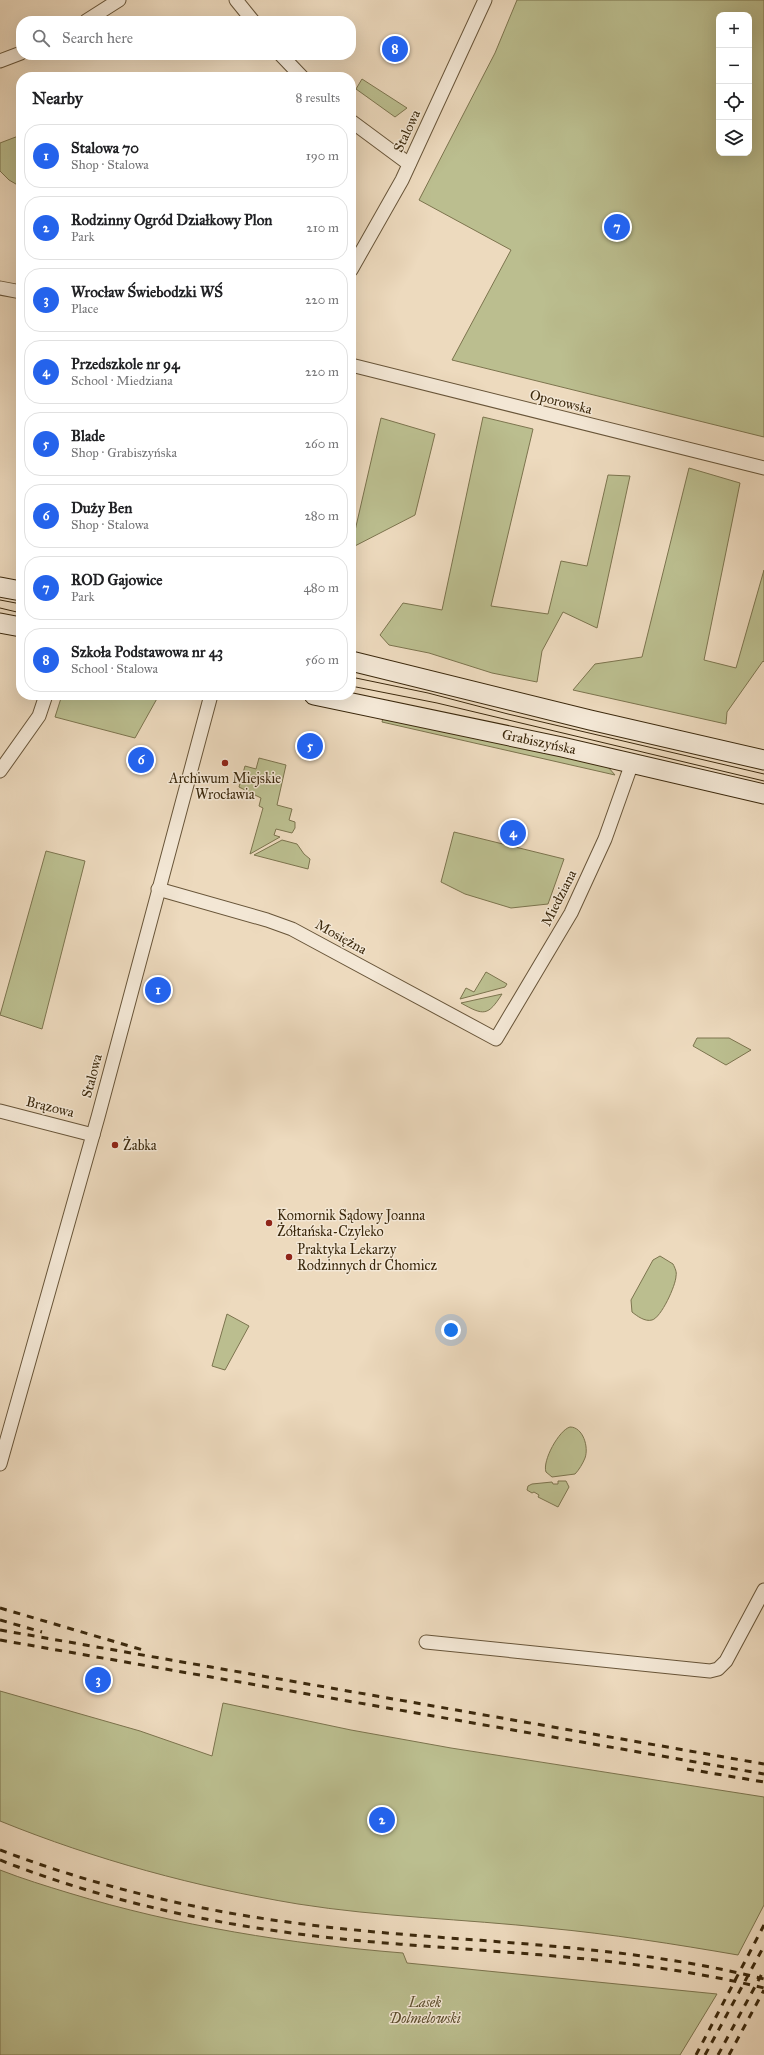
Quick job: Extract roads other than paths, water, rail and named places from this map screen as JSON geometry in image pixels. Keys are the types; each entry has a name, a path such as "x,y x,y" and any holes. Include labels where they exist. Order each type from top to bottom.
{"main road":[{"path":"0,587 16,590"},
{"path":"0,623 16,626"},
{"path":"356,662 590,720 764,760"},
{"name":"Grabiszyńska","path":"339,700 434,719 764,794"}],"street":[{"path":"94,16 119,0"},
{"path":"236,0 249,16"},
{"name":"Stalowa","path":"356,261 410,164 484,0"},
{"path":"0,62 16,55"},
{"path":"286,60 297,72"},
{"path":"356,125 410,164"},
{"path":"0,288 16,291"},
{"name":"Oporowska","path":"356,366 764,468"},
{"path":"0,771 39,716 44,700"},
{"name":"Stalowa","path":"0,1464 93,1135 210,700"},
{"name":"Miedziana","path":"496,1039 571,913 603,843 632,763"},
{"name":"Mosiężna","path":"158,889 267,920 292,929 496,1039"},
{"name":"Brązowa","path":"0,1111 93,1135"},
{"path":"426,1642 710,1671 718,1669 726,1661 764,1590"}],"tram line":[{"path":"0,600 16,603"},
{"path":"0,608 16,612"},
{"path":"356,678 428,693 508,714 764,774"},
{"path":"356,687 437,703 764,781"}],"railway":[{"path":"0,1608 143,1650"},
{"path":"0,1620 42,1632"},
{"path":"0,1630 764,1764"},
{"path":"0,1640 764,1774"},
{"path":"687,1769 764,1782"},
{"path":"0,1850 72,1875 145,1895 182,1904 257,1918 354,1930 530,1944 648,1957 706,1966 764,1979"},
{"path":"0,1860 83,1889 125,1901 255,1928 395,1944 607,1961 712,1977 764,1988"},
{"path":"696,2055 764,1925"},
{"path":"705,2055 764,1946"},
{"path":"718,2055 764,1970"},
{"path":"729,2055 764,1990"}],"place":[{"name":"Szkoła Podstawowa nr 43","path":"395,49"},
{"name":"ROD Gajowice","path":"617,227"},
{"name":"Blade","path":"310,746"},
{"name":"Duży Ben","path":"141,760"},
{"name":"Archiwum Miejskie Wrocławia","path":"225,763"},
{"name":"Przedszkole nr 94","path":"513,833"},
{"name":"Stalowa 70","path":"158,990"},
{"name":"Żabka","path":"115,1145"},
{"name":"Komornik Sądowy Joanna Żółtańska-Czyleko","path":"269,1223"},
{"name":"Praktyka Lekarzy Rodzinnych dr Chomicz","path":"289,1257"},
{"name":"Wrocław Świebodzki WŚ","path":"98,1680"},
{"name":"Rodzinny Ogród Działkowy Plon","path":"382,1820"}],"park label":[{"name":"Lasek Dolmelowski","path":"425,2010"}]}
